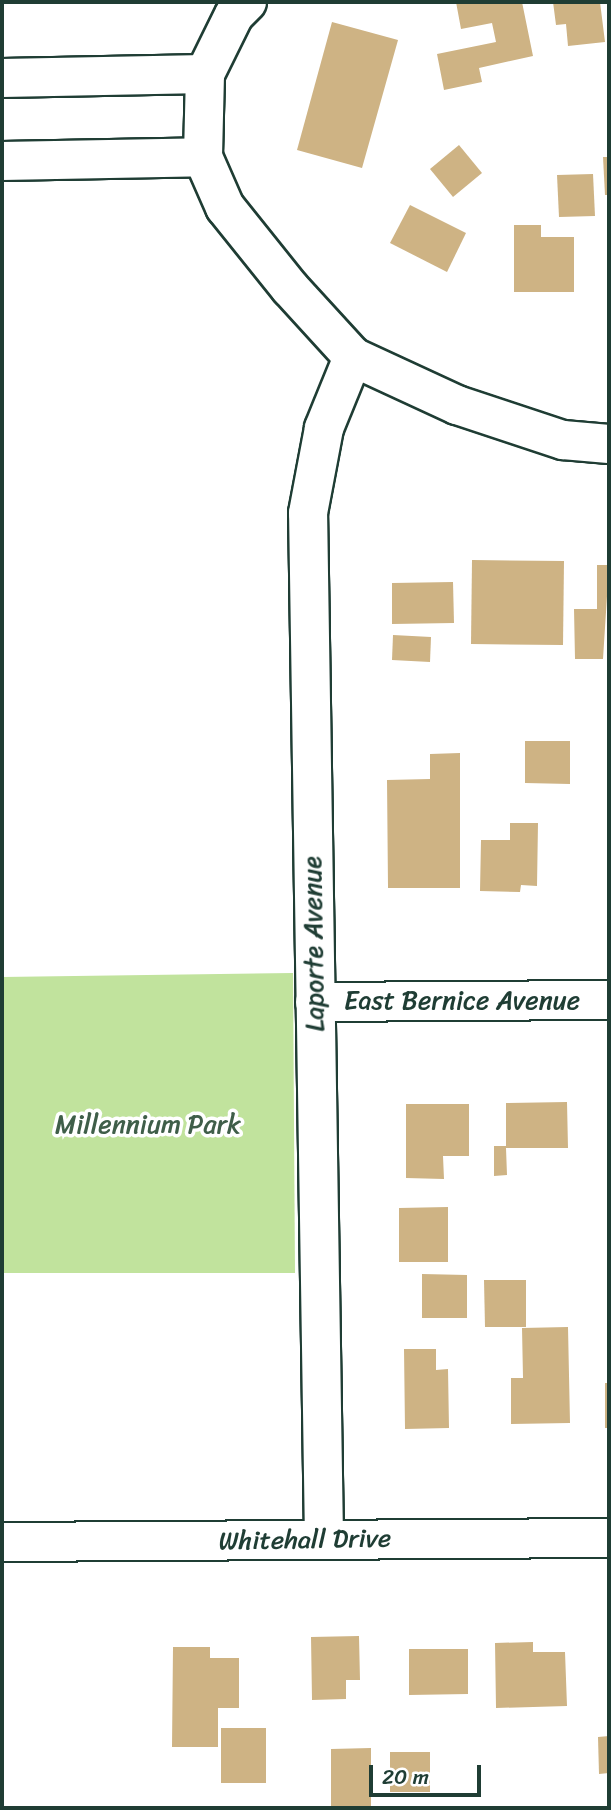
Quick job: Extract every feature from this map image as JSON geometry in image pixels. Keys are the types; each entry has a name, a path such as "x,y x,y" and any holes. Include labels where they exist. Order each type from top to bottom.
{"street":[{"path":"247,2 234,15 205,74 203,157 225,207 353,357 457,405 563,440 609,444"},
{"path":"2,78 205,74"},
{"path":"2,161 203,157"},
{"name":"Laporte Avenue","path":"324,1539 307,513 324,428 353,357"},
{"name":"East Bernice Avenue","path":"315,1002 609,1000"},
{"name":"Whitehall Drive","path":"2,1542 609,1538"}],"green space":[{"name":"Millennium Park","path":"293,973 295,1273 2,1273 2,977"}],"building":[{"path":"456,2 522,2 533,56 479,68 482,82 444,90 437,54 496,42 492,23 461,29"},
{"path":"553,2 600,2 605,42 568,46 566,24 556,25"},
{"path":"332,22 398,40 362,168 297,150"},
{"path":"459,145 482,173 453,197 430,169"},
{"path":"603,157 609,157 609,195 605,195"},
{"path":"593,174 595,216 559,217 557,175"},
{"path":"410,205 466,233 447,272 390,243"},
{"path":"514,225 541,225 541,237 574,237 574,292 514,292"},
{"path":"472,560 564,561 563,645 471,644"},
{"path":"597,565 609,565 603,659 575,659 574,609 597,609"},
{"path":"453,582 454,623 392,624 392,583"},
{"path":"393,635 431,637 430,662 392,660"},
{"path":"525,741 570,741 570,784 525,783"},
{"path":"460,753 460,888 388,888 387,780 430,779 430,754"},
{"path":"510,823 538,823 537,886 521,885 520,892 480,891 481,840 510,840"},
{"path":"567,1102 568,1148 506,1148 507,1175 494,1176 494,1146 506,1146 506,1103"},
{"path":"406,1104 469,1104 469,1156 443,1156 444,1179 406,1178"},
{"path":"448,1207 448,1262 399,1262 399,1208"},
{"path":"422,1274 467,1275 467,1318 422,1318"},
{"path":"484,1280 526,1280 526,1327 485,1327"},
{"path":"568,1327 570,1423 511,1424 511,1378 523,1378 522,1328"},
{"path":"404,1349 436,1349 436,1370 448,1369 449,1428 405,1429"},
{"path":"605,1383 609,1383 609,1428 605,1428"},
{"path":"359,1636 360,1680 346,1680 346,1699 312,1700 311,1637"},
{"path":"533,1642 533,1652 565,1652 567,1706 496,1708 495,1643"},
{"path":"173,1647 210,1647 210,1658 239,1658 239,1708 218,1708 218,1747 172,1747"},
{"path":"409,1649 468,1649 468,1694 409,1695"},
{"path":"221,1728 266,1728 266,1783 221,1783"},
{"path":"609,1736 609,1773 599,1774 598,1737"},
{"path":"371,1748 371,1808 331,1808 331,1749"},
{"path":"390,1752 430,1752 430,1792 390,1792"}]}
